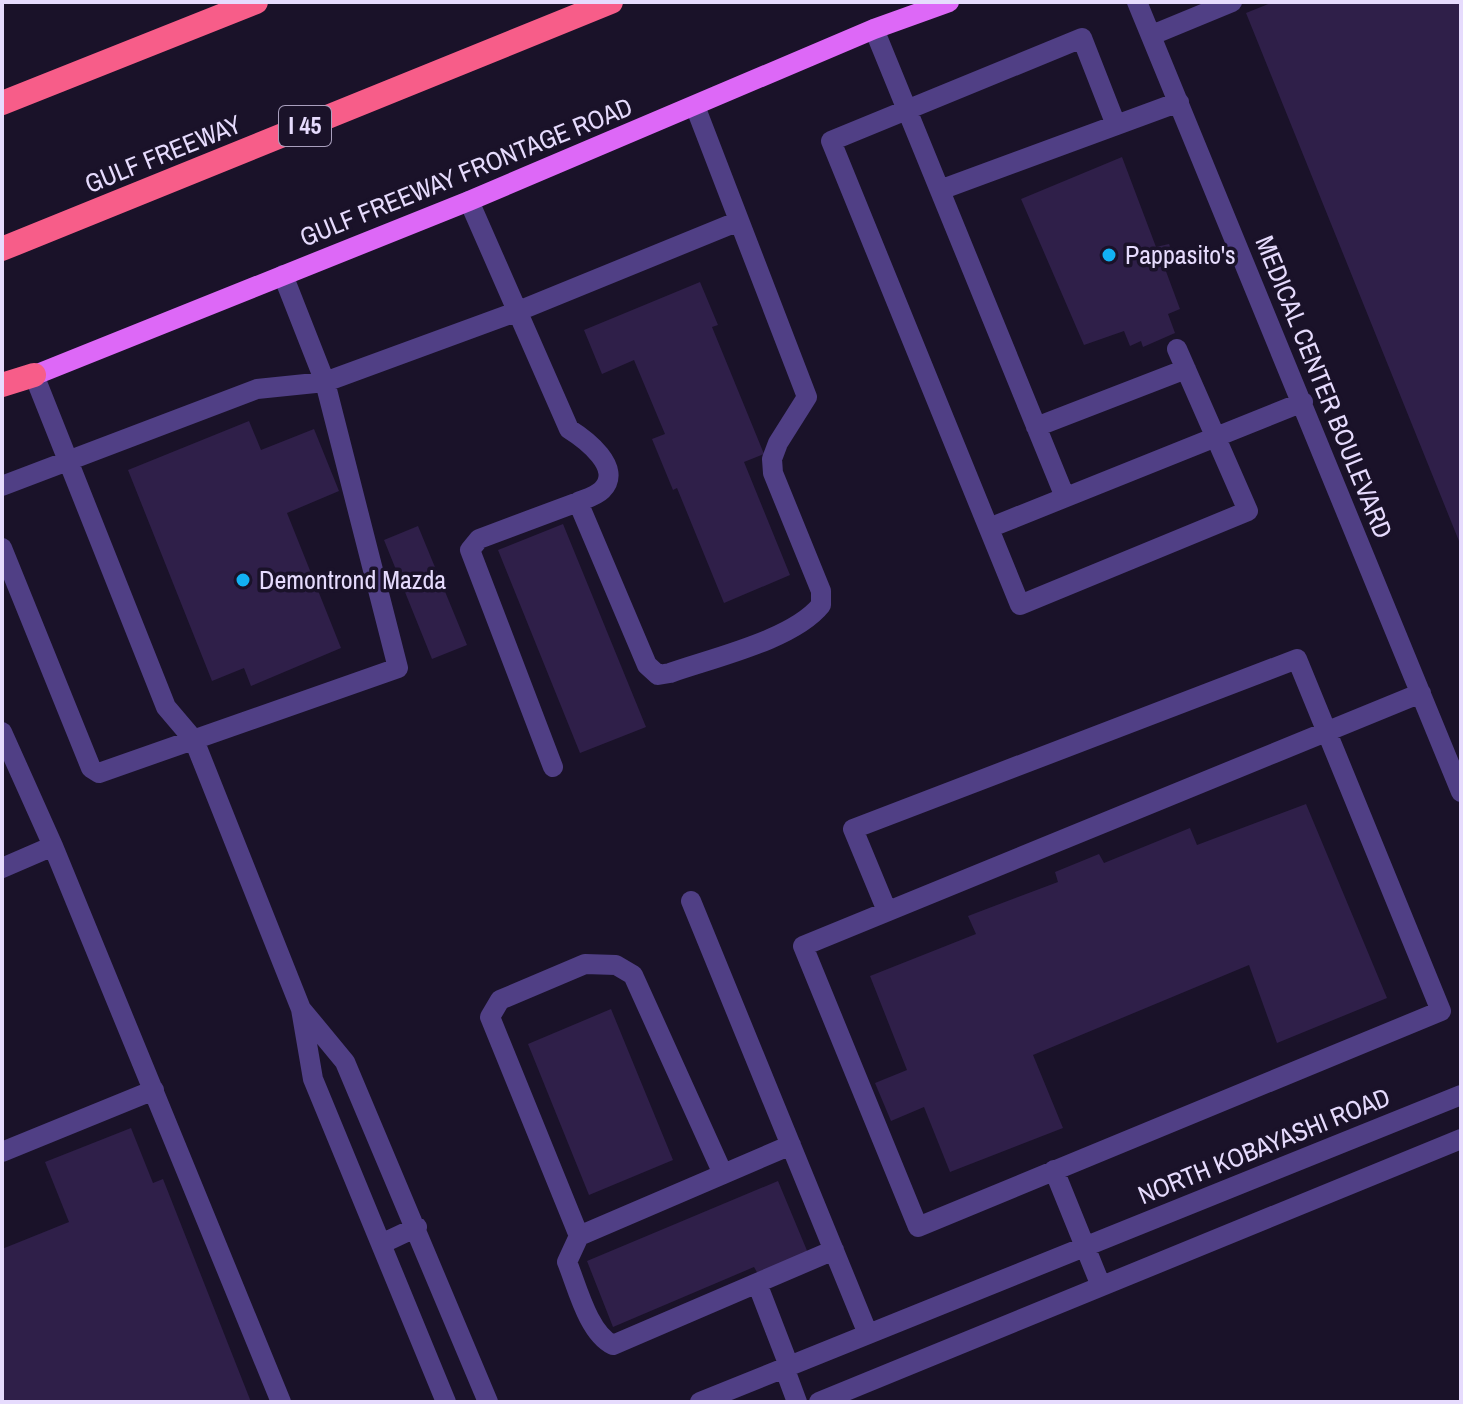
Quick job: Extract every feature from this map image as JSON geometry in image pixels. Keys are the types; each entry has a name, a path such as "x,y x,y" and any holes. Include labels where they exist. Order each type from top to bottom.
{"highway":[{"path":"2,103 256,2"},
{"name":"GULF FREEWAY","path":"2,249 611,2"},
{"path":"2,387 34,375"}],"main road":[{"name":"GULF FREEWAY FRONTAGE ROAD","path":"34,375 469,201 874,29 949,2"}],"street":[{"name":"MEDICAL CENTER BOULEVARD","path":"1137,2 1421,693 1453,750 1461,792"},
{"path":"1152,35 1232,2"},
{"path":"874,29 1065,497"},
{"path":"1116,125 1082,38 831,141 1020,605 1248,511 1177,349"},
{"path":"940,190 1179,102"},
{"path":"578,502 647,665 658,675 765,640 813,616 821,605 821,591 773,473 772,459 807,397 695,106"},
{"path":"469,201 569,429 591,443 607,468 607,480 601,491 479,539 470,550 553,767"},
{"path":"2,486 257,389 325,382 516,312 739,221"},
{"path":"2,548 91,768 99,773 398,668 325,382 283,275"},
{"path":"1036,427 1186,369"},
{"path":"34,375 166,707 194,740 301,1009 313,1079 446,1402"},
{"path":"989,528 1303,402"},
{"path":"887,911 853,829 1297,659 1327,732 1441,1011 918,1227 803,946 887,911 1327,732 1421,693"},
{"path":"2,732 53,846 281,1402"},
{"path":"2,788 22,780"},
{"path":"2,868 53,846"},
{"path":"691,901 868,1334"},
{"path":"579,1236 490,1017 500,1000 585,964 616,965 633,975 723,1174"},
{"path":"301,1009 345,1062 488,1402"},
{"path":"2,1152 154,1090"},
{"name":"NORTH KOBAYASHI ROAD","path":"700,1402 1461,1095"},
{"path":"819,1402 1461,1139"},
{"path":"791,1145 579,1236 567,1262 596,1327 605,1341 613,1345 834,1250"},
{"path":"1054,1170 1087,1245 1101,1286"},
{"path":"381,1244 417,1227"},
{"path":"757,1283 797,1402"}],"building":[{"path":"1273,2 1461,2 1461,546 1246,13"},
{"name":"Pappasito's","path":"1122,157 1156,247 1169,244 1176,262 1164,266 1180,309 1168,314 1175,333 1143,347 1141,341 1130,346 1124,331 1084,345 1021,199"},
{"path":"700,282 718,325 712,327 764,454 744,462 790,575 724,603 677,488 673,490 652,439 665,434 634,360 602,374 584,330"},
{"name":"Demontrond Mazda","path":"249,421 261,450 314,429 339,491 287,513 341,648 251,686 244,668 212,681 128,470"},
{"path":"563,524 646,727 580,753 498,550"},
{"path":"418,526 467,645 432,659 384,540"},
{"path":"1306,804 1387,998 1277,1043 1249,965 1033,1055 1063,1128 950,1172 924,1107 891,1121 875,1083 907,1070 870,976 976,934 968,916 1058,882 1055,872 1099,854 1104,863 1190,828 1197,845"},
{"path":"611,1009 673,1160 589,1195 528,1044"},
{"path":"131,1128 153,1183 163,1179 251,1402 2,1402 2,1249 69,1222 45,1162"},
{"path":"778,1181 808,1253 758,1274 754,1267 613,1327 587,1261"}],"place":[{"name":"Pappasito's","path":"1109,255"},
{"name":"Demontrond Mazda","path":"243,580"}]}
